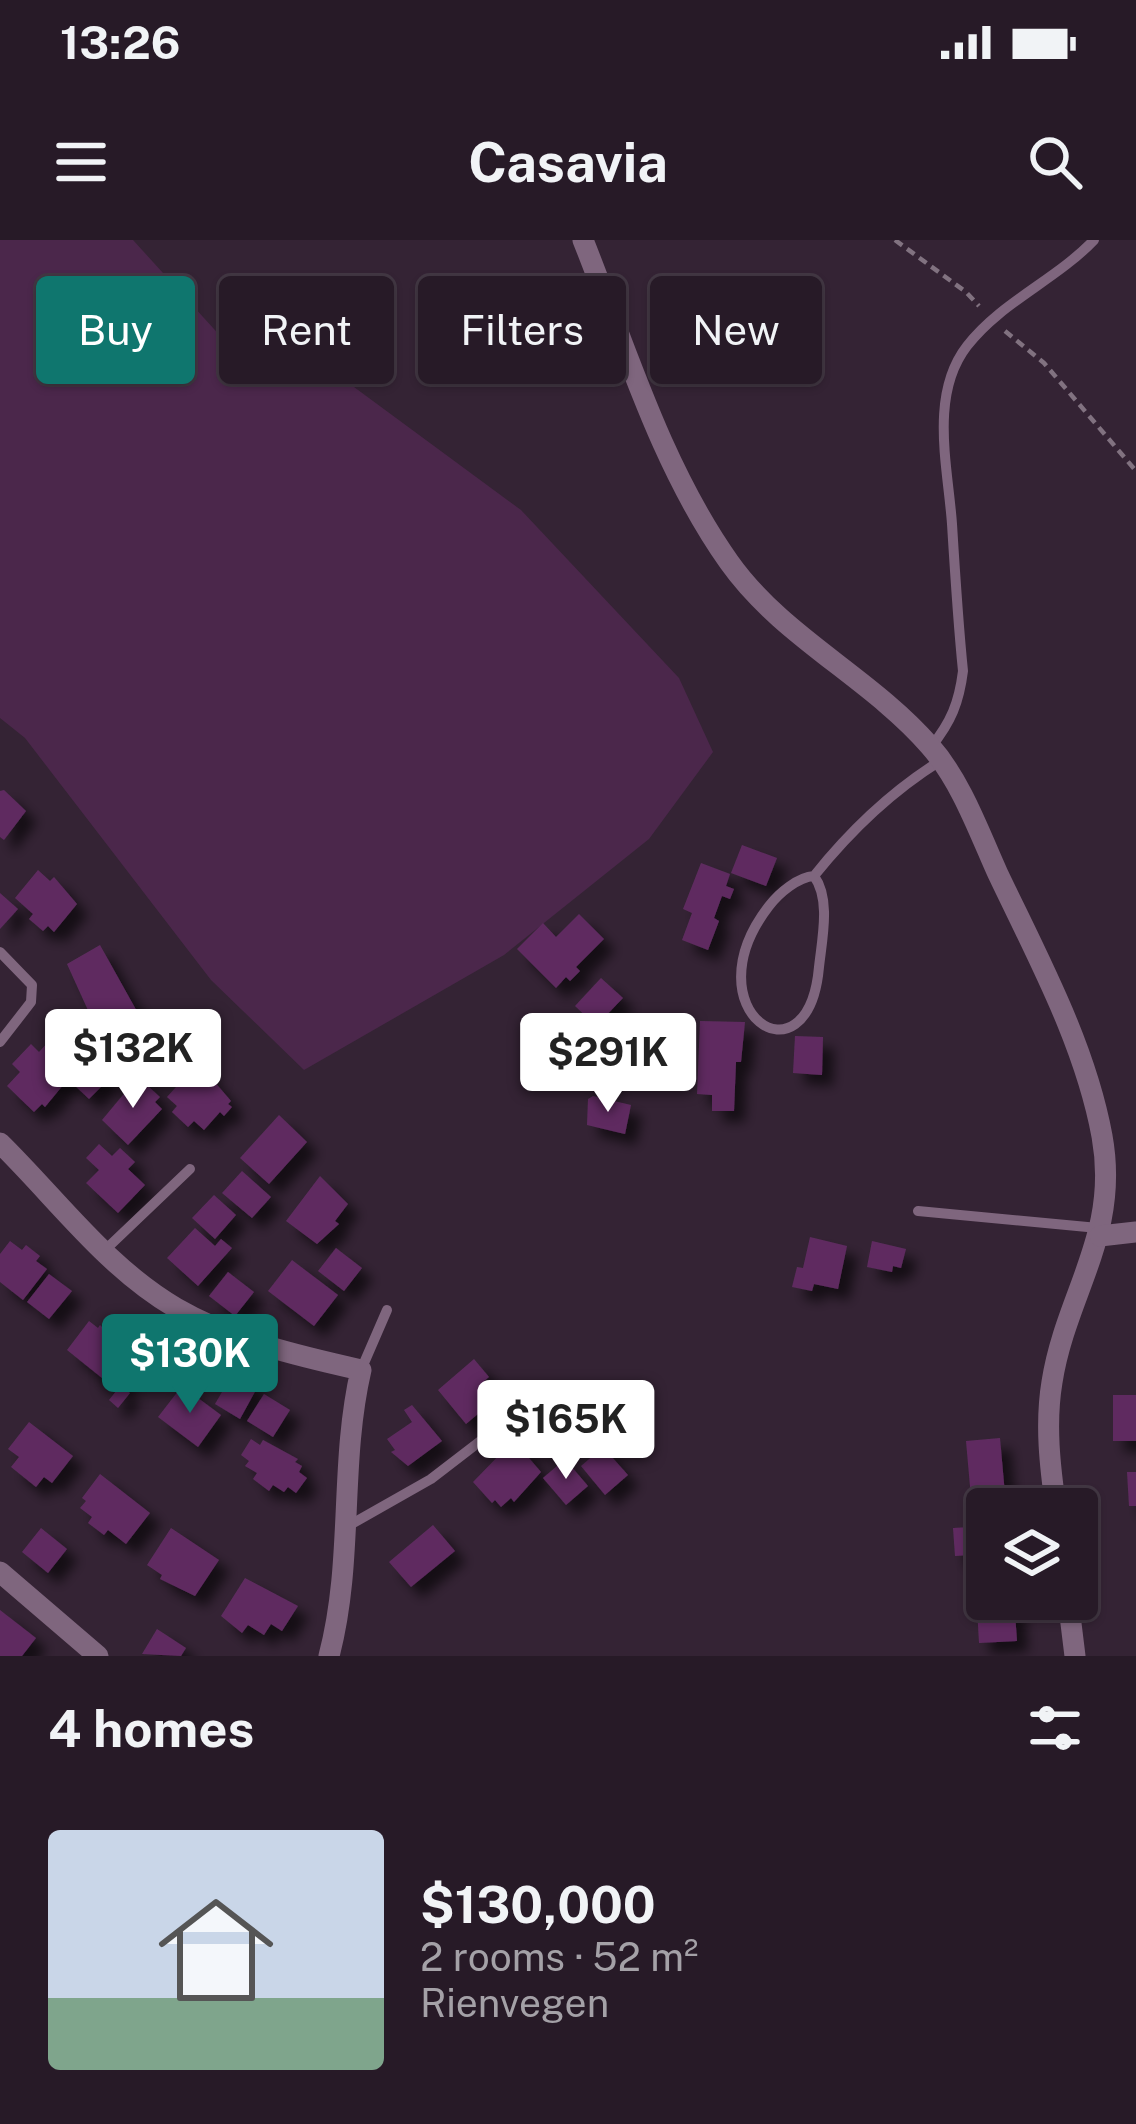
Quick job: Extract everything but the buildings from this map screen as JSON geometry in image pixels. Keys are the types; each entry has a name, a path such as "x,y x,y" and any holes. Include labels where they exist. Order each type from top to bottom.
{"street":[{"path":"583,240 685,495 731,566 780,619 889,706 936,754 958,789 1058,1001 1092,1096 1106,1169 1100,1232 1052,1379 1048,1425 1054,1488"},
{"path":"0,1143 104,1251 172,1306 264,1346 362,1370 350,1419 348,1526 340,1608 328,1656"},
{"path":"1100,1232 1136,1232"},
{"path":"0,1572 98,1656"},
{"path":"1071,1620 1076,1656"}],"lane":[{"path":"814,876 823,896 818,984 812,1006 796,1024 773,1029 759,1023 743,1001 743,959 750,937 775,899 806,876 814,876 859,824 936,754 959,702 963,671 944,444 948,388 967,346 992,320 1051,279 1094,240"},
{"path":"0,952 32,986 31,1002 0,1042"},
{"path":"104,1251 190,1168"},
{"path":"918,1211 1100,1232"},
{"path":"362,1370 387,1310"},
{"path":"348,1526 431,1479 539,1396"}],"path":[{"path":"895,240 966,292 1044,363 1136,471"}],"shaded area":[{"path":"0,240 133,240 166,276 36,276 36,384 195,384 195,308 219,335 219,384 354,387 521,510 679,678 713,752 649,839 504,955 304,1070 211,980 25,738 0,718"}]}
